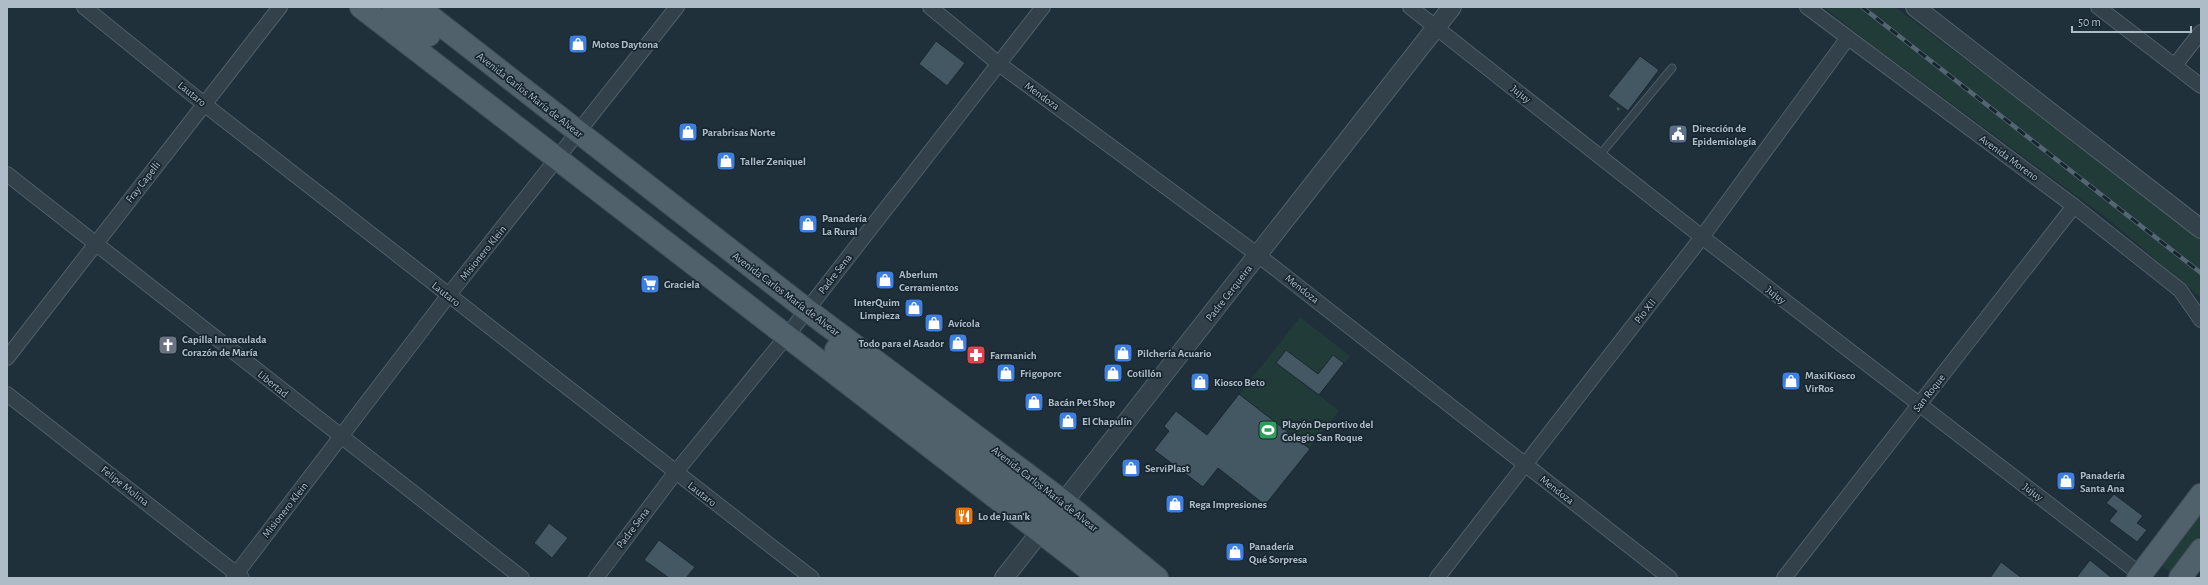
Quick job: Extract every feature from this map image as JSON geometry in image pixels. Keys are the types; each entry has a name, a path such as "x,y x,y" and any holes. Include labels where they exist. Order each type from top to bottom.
{"main road":[{"name":"Avenida Carlos María de Alvear","path":"361,7 568,145"},
{"name":"Avenida Carlos María de Alvear","path":"393,7 797,323 1130,578"},
{"name":"Avenida Carlos María de Alvear","path":"418,7 568,145"},
{"path":"2141,577 2201,495"},
{"name":"Avenida Carlos María de Alvear","path":"1052,517 1100,578"},
{"name":"Avenida Carlos María de Alvear","path":"1052,517 1157,578"},
{"path":"2180,578 2201,550"}],"street":[{"name":"Lautaro","path":"84,7 204,104 448,296 812,578"},
{"name":"Fray Capelli","path":"7,358 280,7"},
{"name":"Misionero Klein","path":"237,577 448,296 677,7"},
{"name":"Mendoza","path":"930,7 999,64 1258,255 1525,466 1670,578"},
{"name":"Padre Sena","path":"596,578 675,473 797,323 1043,7"},
{"name":"Jujuy","path":"1410,7 1702,237 2141,577"},
{"name":"Padre Cerqueira","path":"1004,578 1452,7"},
{"name":"Avenida Moreno","path":"1807,7 1847,39 2074,206 2180,290 2201,320"},
{"path":"1915,7 2201,230"},
{"path":"2098,7 2201,86"},
{"path":"2175,65 2201,32"},
{"name":"Pío XII","path":"1437,578 1702,237 1847,39"},
{"name":"Libertad","path":"7,174 341,438 522,578"},
{"name":"San Roque","path":"1784,578 2074,206"},
{"name":"Felipe Molina","path":"7,394 237,577"}],"lane":[{"path":"1600,156 1672,68"}],"path":[{"path":"1617,108 1621,111"}],"green space":[{"path":"1824,7 1895,7 2110,168 2201,240 2201,298 2108,219 1868,42"},
{"name":"Playón Deportivo del Colegio San Roque","path":"1300,317 1350,356 1319,395 1339,411 1265,505 1195,451"},
{"path":"2201,511 2201,534 2172,573 2161,565"}],"building":[{"path":"936,41 965,63 947,86 919,64"},
{"path":"1640,56 1659,70 1628,111 1608,96"},
{"path":"1286,350 1318,374 1333,355 1344,363 1319,395 1276,363"},
{"path":"1239,394 1310,449 1265,505 1218,468 1203,487 1154,450 1169,431 1164,426 1176,411 1207,435"},
{"path":"2114,494 2143,516 2137,523 2147,530 2137,542 2109,521 2117,511 2106,503"},
{"path":"549,523 568,538 552,558 534,543"},
{"path":"659,540 695,567 686,578 669,578 644,560"},
{"path":"2090,560 2112,578 2076,578"},
{"path":"2001,562 2022,578 1990,578"}],"railway":[{"path":"1862,7 2201,273"}],"place":[{"name":"Motos Daytona","path":"578,44"},
{"name":"Parabrisas Norte","path":"688,132"},
{"name":"Dirección de Epidemiología","path":"1678,134"},
{"name":"Taller Zeniquel","path":"726,161"},
{"name":"Panadería La Rural","path":"808,224"},
{"name":"Aberlum Cerramientos","path":"885,280"},
{"name":"Graciela","path":"650,284"},
{"name":"InterQuim Limpieza","path":"914,308"},
{"name":"Avícola","path":"934,323"},
{"name":"Todo para el Asador","path":"958,343"},
{"name":"Capilla Inmaculada Corazón de María","path":"168,345"},
{"name":"Pilchería Acuario","path":"1123,353"},
{"name":"Farmanich","path":"976,355"},
{"name":"Frigoporc","path":"1006,373"},
{"name":"Cotillón","path":"1113,373"},
{"name":"MaxiKiosco VirRos","path":"1791,381"},
{"name":"Kiosco Beto","path":"1200,382"},
{"name":"Bacán Pet Shop","path":"1034,402"},
{"name":"El Chapulín","path":"1068,421"},
{"name":"Playón Deportivo del Colegio San Roque","path":"1268,430"},
{"name":"ServiPlast","path":"1131,468"},
{"name":"Panadería Santa Ana","path":"2066,481"},
{"name":"Rega Impresiones","path":"1175,504"},
{"name":"Lo de Juan'k","path":"964,516"},
{"name":"Panadería Qué Sorpresa","path":"1235,552"}]}
